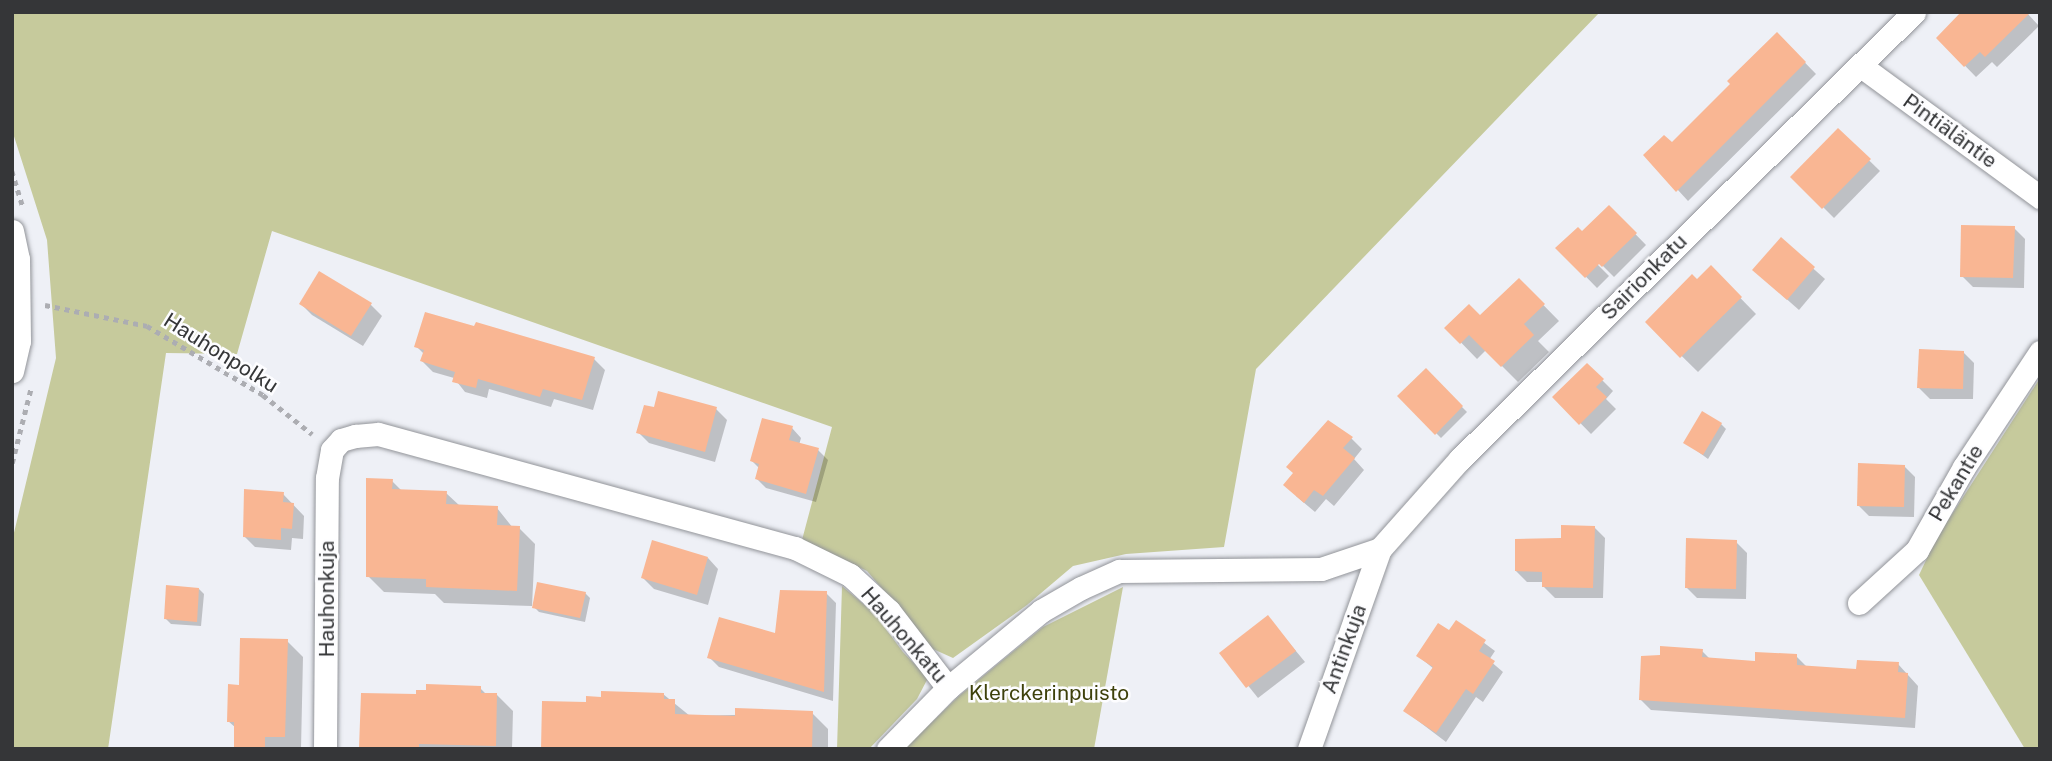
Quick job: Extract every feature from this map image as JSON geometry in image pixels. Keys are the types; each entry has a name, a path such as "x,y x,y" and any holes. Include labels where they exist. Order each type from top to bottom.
{"street":[{"name":"Sairionkatu","path":"1380,549 1461,459 1914,12"},
{"name":"Pintiäläntie","path":"1861,66 2040,197"},
{"path":"12,230 18,259 19,341 12,371"},
{"name":"Pekantie","path":"1859,603 1917,550 1964,467 2040,352"},
{"name":"Hauhonkatu","path":"332,450 341,440 378,435 795,548 850,575 889,611 948,688 1041,611 1080,588 1119,571 1321,569 1380,549"},
{"name":"Hauhonkuja","path":"325,749 327,478 332,450"},
{"name":"Antinkuja","path":"1308,749 1380,549"},
{"path":"888,749 948,688"}],"path":[{"name":"Hauhonpolku","path":"37,303 147,326 263,395 332,450"}],"green space":[{"path":"12,12 1600,12 1256,369 1224,547 1126,554 1073,566 1027,605 953,658 933,649 867,571 802,540 832,427 272,231 237,354 166,353 108,749 12,749 12,541 56,358 47,240 12,130"},
{"path":"2040,378 2040,749 2025,749 1919,575 1936,539"},
{"path":"842,586 874,613 903,652 928,678 917,699 869,749 837,749"},
{"name":"Klerckerinpuisto","path":"1123,587 1094,749 904,749 959,696 1043,627"}],"building":[{"path":"1961,12 2031,12 1985,57 1980,52 1964,67 1936,38"},
{"path":"1777,32 1806,62 1676,192 1643,155 1664,135 1672,142 1730,84 1727,81"},
{"path":"1838,128 1871,159 1822,209 1790,177"},
{"path":"1609,205 1637,233 1602,267 1599,264 1585,278 1555,248 1578,227 1582,231"},
{"path":"1961,225 2015,226 2013,278 1960,277"},
{"path":"1781,237 1815,267 1787,300 1752,270"},
{"path":"1711,265 1742,297 1680,358 1645,322 1692,274 1697,279"},
{"path":"319,271 372,303 351,336 299,304"},
{"path":"1519,278 1545,304 1524,324 1534,335 1501,367 1469,335 1460,344 1444,328 1469,304 1480,315"},
{"path":"425,312 474,326 476,322 595,357 582,400 543,389 540,397 478,379 476,388 452,382 455,372 420,361 424,350 414,347"},
{"path":"1919,349 1964,351 1963,389 1917,388"},
{"path":"1587,363 1604,379 1596,387 1607,397 1579,425 1552,397"},
{"path":"1426,368 1463,406 1435,435 1397,396"},
{"path":"658,391 717,407 705,452 636,433 644,405 654,407"},
{"path":"1702,411 1722,423 1703,455 1683,443"},
{"path":"762,418 793,426 789,440 819,448 806,494 755,479 759,464 750,461"},
{"path":"1328,420 1353,437 1343,448 1355,458 1323,496 1314,490 1304,503 1283,485 1293,473 1286,467"},
{"path":"1858,463 1905,465 1904,507 1857,506"},
{"path":"366,478 393,479 392,489 447,491 446,504 498,506 497,525 520,526 517,591 426,587 426,579 366,577"},
{"path":"244,489 284,492 283,502 294,503 292,529 281,528 281,540 243,537"},
{"path":"1561,525 1595,526 1593,588 1542,587 1542,572 1515,571 1515,539 1561,538"},
{"path":"1686,538 1737,540 1736,589 1685,588"},
{"path":"652,540 708,557 697,595 641,578"},
{"path":"537,582 586,592 580,618 532,608"},
{"path":"166,585 199,588 197,622 164,619"},
{"path":"780,590 827,591 824,692 707,658 719,617 775,633"},
{"path":"1268,615 1296,651 1246,688 1219,653"},
{"path":"1456,620 1486,640 1479,651 1495,661 1473,694 1466,689 1436,733 1403,711 1433,667 1416,656 1438,623 1449,630"},
{"path":"240,638 288,639 285,737 265,737 265,749 234,749 234,722 227,722 228,684 239,685"},
{"path":"1660,646 1703,649 1702,657 1755,661 1755,652 1797,654 1797,665 1856,669 1857,660 1899,662 1898,672 1908,673 1905,718 1639,700 1641,656 1660,655"},
{"path":"426,684 481,686 481,693 497,693 496,746 419,744 419,749 359,748 361,693 416,694 416,690 426,690"},
{"path":"601,691 664,693 664,699 675,699 675,714 735,716 735,708 813,711 812,749 541,749 542,701 586,702 586,696 601,697"}]}
